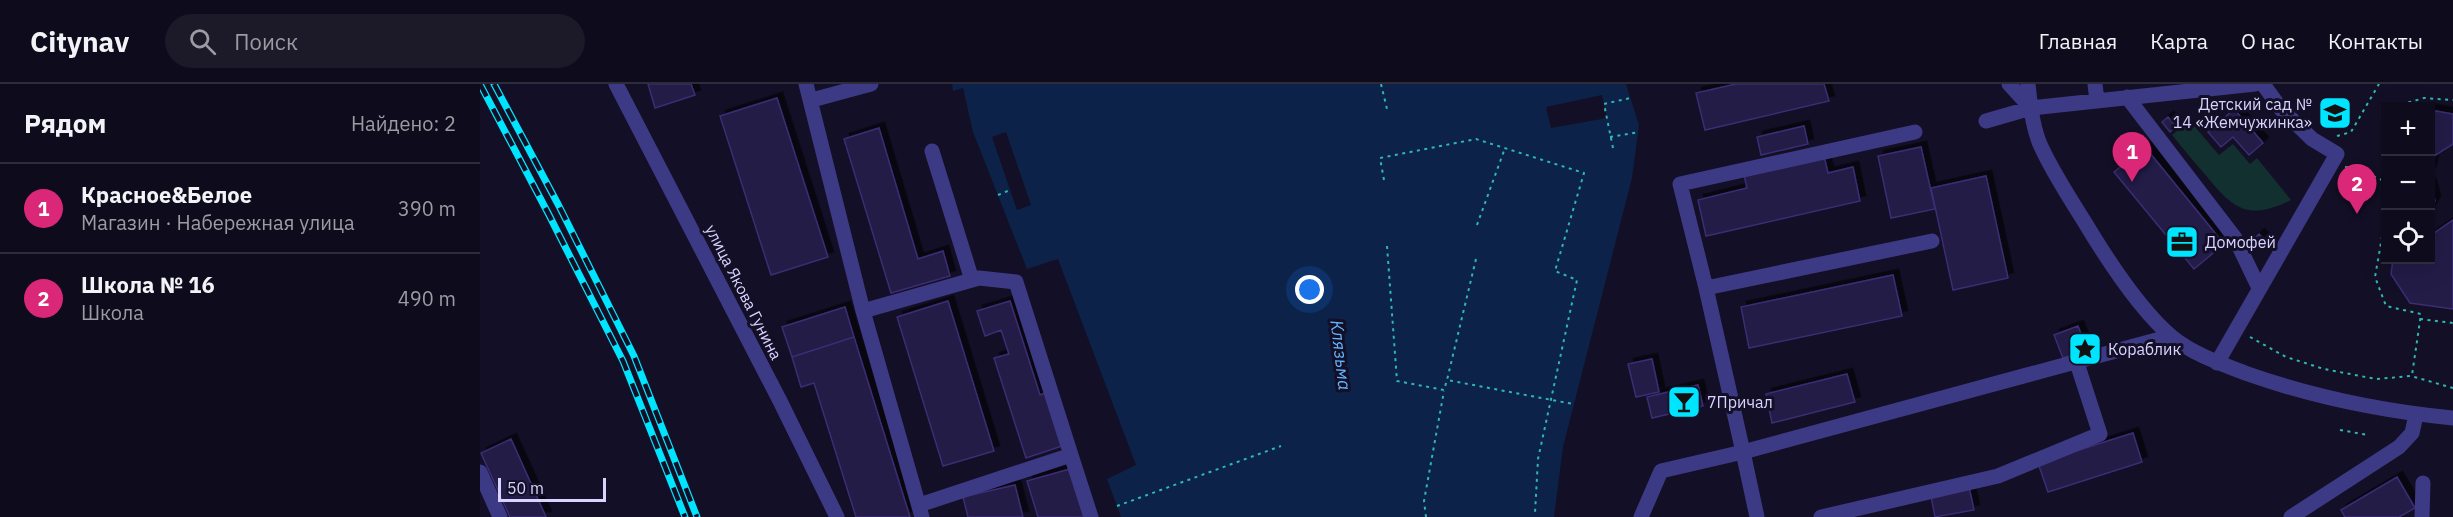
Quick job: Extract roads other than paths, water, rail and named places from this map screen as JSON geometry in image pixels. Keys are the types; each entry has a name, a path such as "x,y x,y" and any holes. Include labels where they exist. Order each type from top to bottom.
{"street":[{"name":"улица Якова Гунина","path":"616,84 780,401 837,517"},
{"path":"806,84 812,100 864,311 920,511 1071,455"},
{"path":"812,100 872,84"},
{"path":"2008,84 2031,108"},
{"path":"2028,84 2039,141 2054,172 2101,249 2148,311 2171,336 2192,351 2217,363 2298,390 2336,400 2416,415 2453,418"},
{"path":"2095,84 2097,101"},
{"path":"1986,121 2031,108 2127,98 2173,88 2255,84"},
{"path":"2217,363 2337,154 2312,139 2281,109 2263,84"},
{"path":"2127,98 2235,238 2259,288"},
{"path":"1758,517 1680,184 1914,132"},
{"path":"932,151 972,280"},
{"path":"1706,288 1932,241"},
{"path":"864,311 979,278 1016,282 1091,517"},
{"path":"1641,517 1661,471 1743,452 2171,336"},
{"path":"1821,517 1998,476 2100,434 2076,360"},
{"path":"2291,517 2399,447 2412,433 2416,415"},
{"path":"480,472 500,517"},
{"path":"2422,517 2423,483"}],"water":[{"name":"Клязьма","path":"952,84 1626,84 1639,125 1632,178 1563,447 1554,517 1121,517 1107,479 1136,465 1058,259 1027,269 973,132 963,88 953,91"}],"railway":[{"path":"480,84 623,361 685,517"},
{"path":"494,84 559,206 634,356 697,517"}],"place":[{"name":"Детский сад № 14 «Жемчужинка»","path":"2335,113"},
{"name":"Красное&Белое","path":"2132,182"},
{"name":"Школа № 16","path":"2357,214"},
{"name":"Домофей","path":"2182,242"},
{"name":"Кораблик","path":"2085,349"},
{"name":"7Причал","path":"1684,402"}]}
